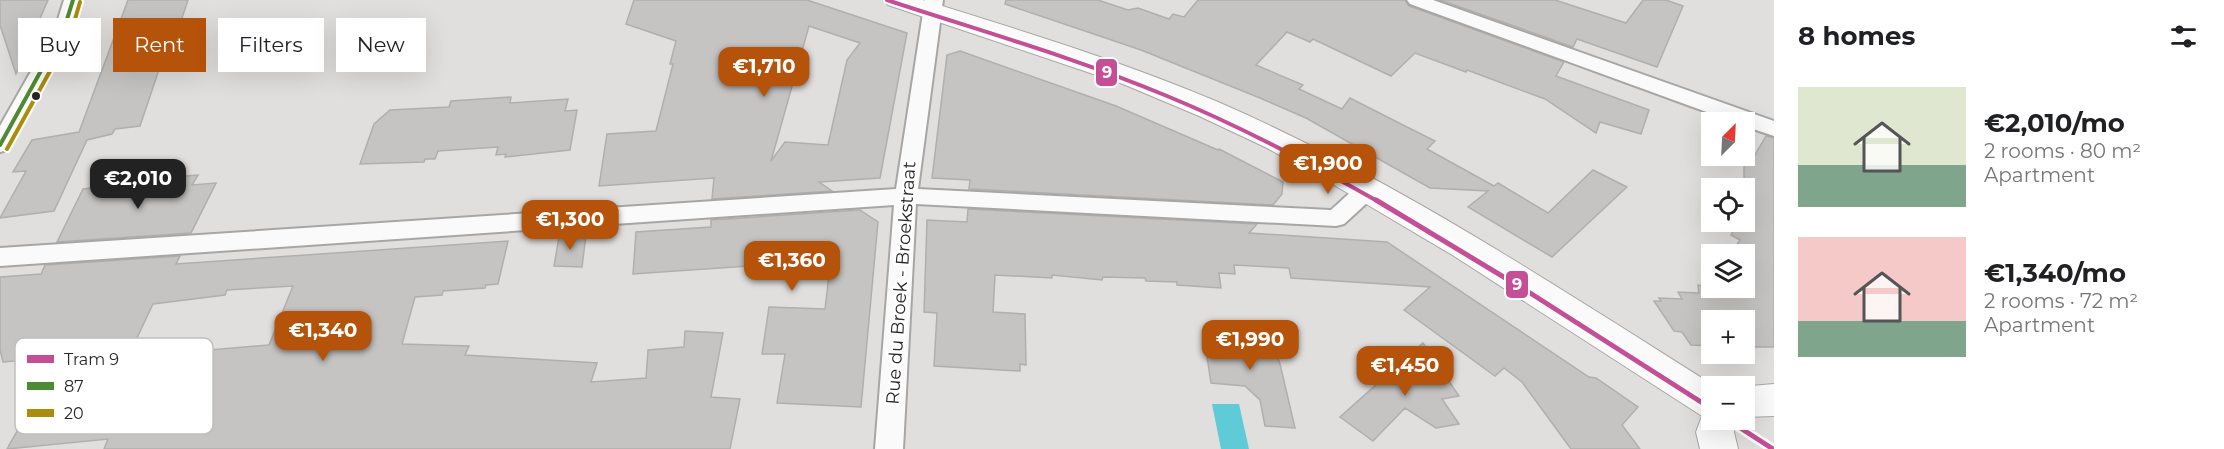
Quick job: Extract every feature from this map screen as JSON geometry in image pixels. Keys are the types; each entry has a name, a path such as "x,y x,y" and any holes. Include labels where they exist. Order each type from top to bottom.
{"street":[{"path":"0,145 64,29 73,0"},
{"path":"897,0 933,6 1088,62 1208,109 1370,190 1423,220 1701,397"},
{"path":"1416,0 1774,129"},
{"name":"Rue du Broek - Broekstraat","path":"889,449 906,196 933,6"},
{"path":"0,257 906,196 1336,218 1370,190"},
{"path":"1755,401 1774,400"},
{"path":"1716,430 1719,449"}],"water":[{"path":"1212,404 1239,404 1249,449 1221,449"}],"building":[{"path":"0,0 48,0 40,18 18,18 18,69 16,74 0,25"},
{"path":"128,0 188,0 182,18 121,18"},
{"path":"634,0 807,0 907,33 880,178 819,182 832,191 712,199 714,178 599,186 607,134 656,131 673,64 670,64 676,41 626,24","holes":["809,26 860,43 847,60 828,145 785,142 771,161"]},
{"path":"1006,0 1098,0 1128,10 1138,8 1169,19 1173,14 1184,17 1198,0 1405,0 1409,6 1564,62 1556,76 1649,110 1641,134 1600,122 1596,133 1545,99 1415,53 1391,76 1313,39 1310,42 1287,32 1256,65 1303,85 1299,89 1342,109 1350,98 1435,141 1427,149 1494,186 1498,183 1548,213 1593,170 1627,187 1552,257 1468,207 1488,191 1430,188 1306,118 1141,50 1005,4"},
{"path":"1440,0 1555,0 1626,23 1643,0 1666,0 1683,6 1657,67 1577,39 1573,47"},
{"path":"113,40 113,72 158,72 140,126 115,129 112,134 87,140 54,211 0,218 26,171 13,172 32,140 79,132"},
{"path":"960,51 1116,106 1219,149 1283,182 1282,194 1273,205 969,189 970,180 932,178 947,55"},
{"path":"511,97 510,103 568,99 565,111 577,110 570,150 505,157 506,154 496,155 498,147 438,151 435,159 425,159 424,162 360,164 374,124 390,110 449,107 451,101"},
{"path":"1766,136 1774,138 1774,347 1755,347 1755,310 1701,310 1701,345 1691,345 1682,332 1674,331 1654,301 1661,301 1659,298 1682,299 1678,292 1699,293 1698,285 1701,285 1701,298 1755,298 1755,244 1737,244 1740,240 1731,235 1733,232 1755,232 1755,178 1744,178 1744,166 1755,166 1755,155"},
{"path":"198,175 192,185 216,183 191,233 57,242 83,189 143,182 144,179"},
{"path":"968,209 1257,224 1249,233 1387,242 1589,377 1596,378 1638,407 1622,425 1640,449 1571,449 1522,382 1504,368 1495,376 1404,310 1430,287 1291,278 1289,268 1234,265 1235,274 1219,273 1221,288 1177,285 1177,282 1146,281 1145,278 1103,277 1102,280 1052,275 1052,278 995,275 993,312 1025,314 1026,365 1020,364 1020,371 934,366 937,313 924,312 927,220 967,222"},
{"path":"860,210 878,222 861,407 777,403 785,354 762,354 769,307 825,309 832,249 763,255 764,265 633,274 636,232 711,227 711,220"},
{"path":"586,235 582,267 554,266 559,237"},
{"path":"508,241 498,284 486,285 485,288 443,291 442,295 415,297 402,344 469,346 465,355 597,363 591,382 646,378 648,350 684,347 685,331 723,333 711,397 740,399 730,449 104,449 108,439 7,449 15,434 213,434 213,350 269,345 293,286 227,290 225,295 153,304 137,338 15,338 15,361 3,362 0,350 0,277 41,274 45,265 180,256 176,264"},
{"path":"1223,326 1247,328 1250,339 1271,339 1280,364 1295,428 1265,426 1260,400 1245,386 1211,383 1203,330 1224,333"},
{"path":"1423,343 1459,396 1442,399 1459,424 1436,428 1405,408 1373,441 1340,417"}],"tram line":[{"name":"9","path":"887,0 1049,52 1129,81 1207,113 1273,145 1338,179 1464,252 1701,402"},
{"name":"9","path":"1744,430 1773,449"}],"transit line":[{"name":"87","path":"0,145 64,29 73,0"},
{"name":"20","path":"7,149 71,33 80,2"}]}
